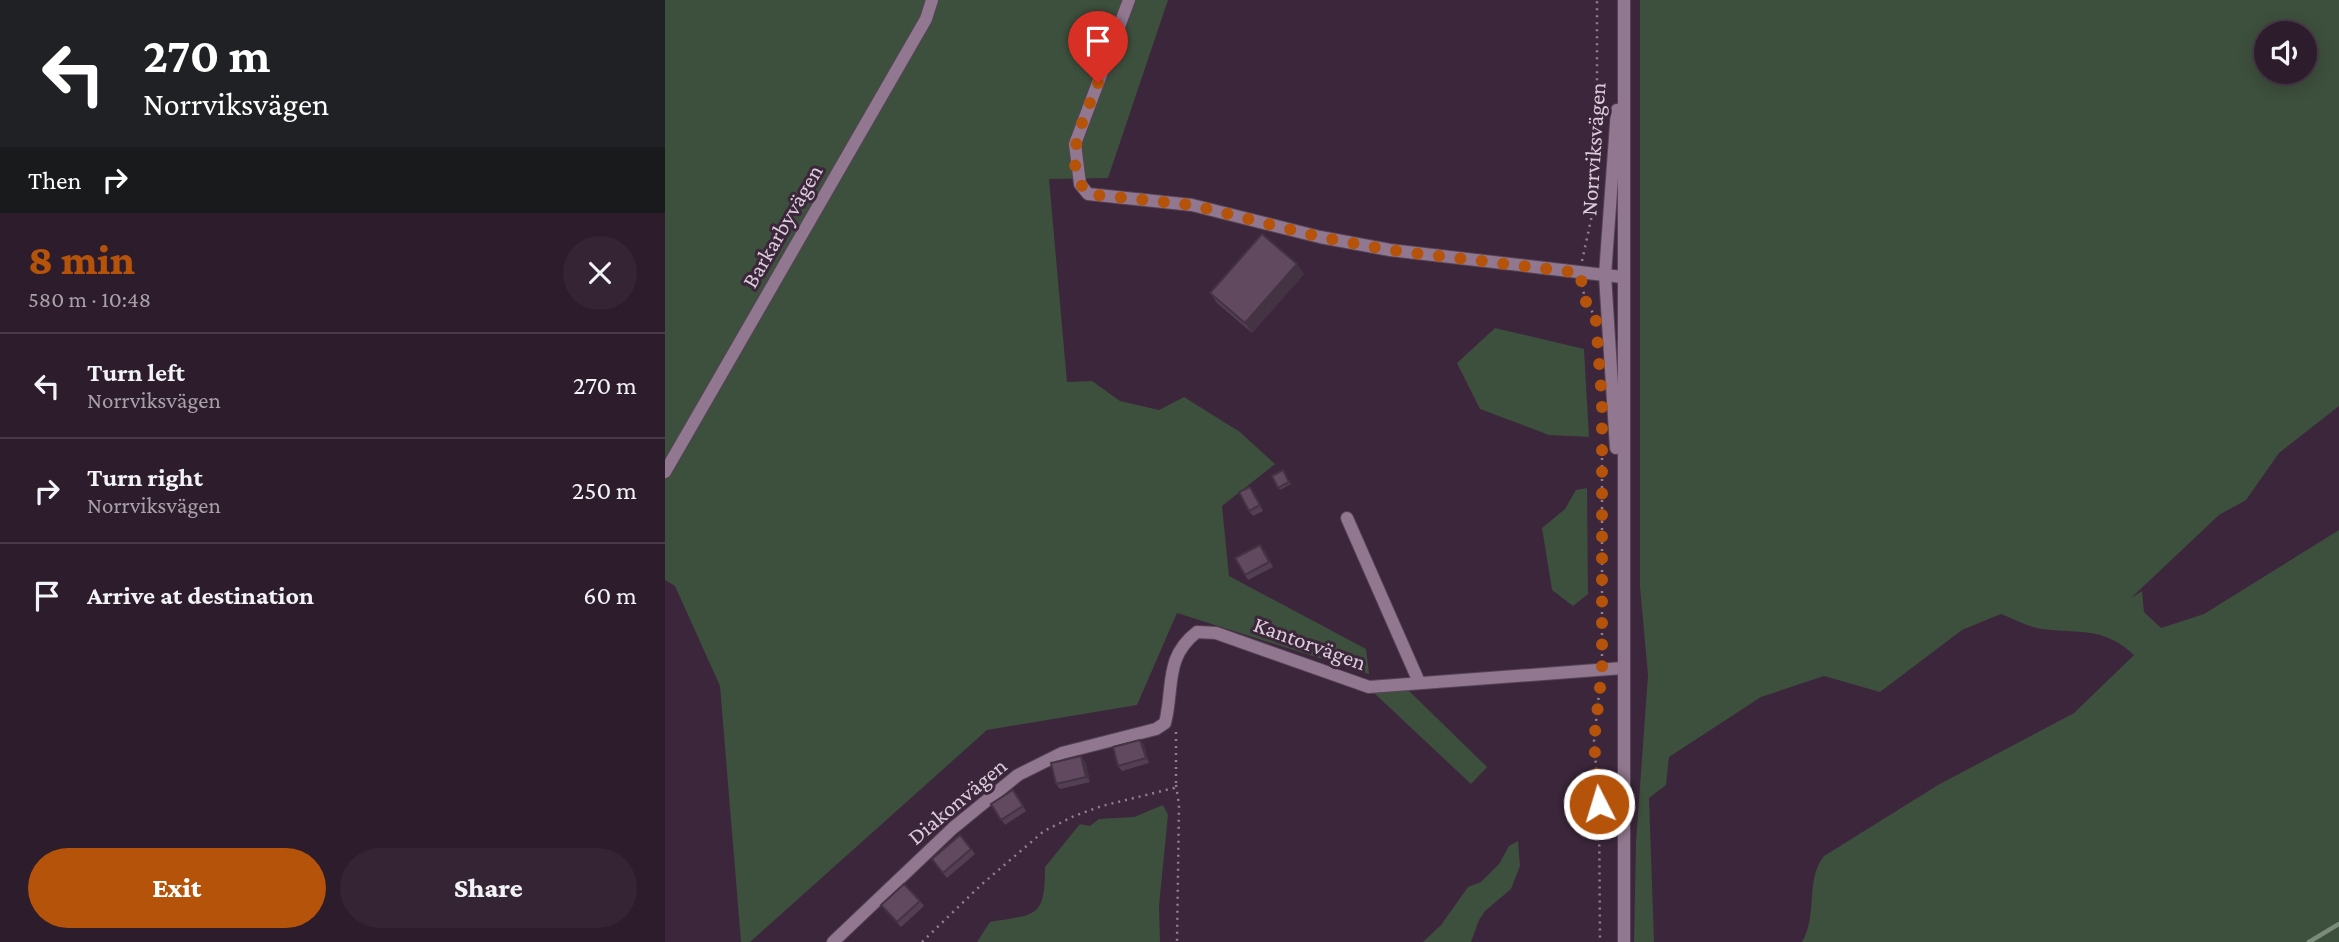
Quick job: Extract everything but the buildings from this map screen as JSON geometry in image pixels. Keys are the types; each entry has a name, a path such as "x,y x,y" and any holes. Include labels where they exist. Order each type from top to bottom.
{"street":[{"name":"Barkarbyvägen","path":"665,472 926,19 932,0"},
{"path":"1118,0 1120,20"},
{"path":"1129,0 1075,144 1080,184 1088,194 1192,205 1320,237 1389,250 1622,277"},
{"name":"Norrviksvägen","path":"1624,0 1624,942"},
{"name":"Norrviksvägen","path":"1623,528 1605,275 1624,25"},
{"name":"Norrviksvägen","path":"1623,373 1630,289 1631,215 1625,159"},
{"path":"1347,518 1419,682 1623,668"},
{"name":"Kantorvägen","path":"1190,638 1197,632 1216,633 1369,687 1419,682"},
{"name":"Diakonvägen","path":"832,942 953,828 1018,775 1062,753 1133,735 1165,723 1175,660 1180,648 1190,638"}],"path":[{"path":"1596,321 1582,294 1581,273 1583,248 1591,215 1597,127 1597,0"},
{"path":"1600,942 1599,804 1594,741 1602,670 1602,441"},
{"path":"1176,724 1176,785 1179,805 1177,942"},
{"path":"922,942 981,885 1044,831 1075,816 1174,788 1176,785"}],"green space":[{"path":"665,0 1168,0 1108,178 1049,179 1067,382 1092,381 1120,401 1159,410 1184,397 1240,432 1275,464 1222,506 1229,576 1366,649 1369,674 1177,613 1137,705 987,730 750,942 741,942 720,686 675,586 665,580"},
{"path":"1640,0 2339,0 2339,406 2279,453 2246,500 2219,515 2131,598 2142,591 2144,612 2161,628 2204,614 2339,530 2339,942 1802,942 1810,921 1815,875 1824,856 1938,785 2074,713 2134,655 2112,639 2101,635 2037,628 2001,614 1962,630 1880,692 1824,676 1761,697 1669,757 1666,785 1649,798 1654,942 1634,942 1636,842 1648,675 1640,587"},
{"path":"1495,328 1584,349 1589,437 1549,435 1480,409 1457,363"},
{"path":"1587,488 1588,594 1573,606 1552,590 1542,528 1565,509 1576,490"},
{"path":"1403,685 1487,767 1471,784 1373,692"},
{"path":"1163,805 1168,815 1159,906 1160,942 977,942 990,922 1028,915 1035,911 1043,896 1045,867 1080,824 1090,826 1099,819 1134,817"},
{"path":"1518,841 1520,866 1511,889 1485,911 1471,942 1423,942 1441,925 1468,887 1481,882 1499,864 1509,846"}],"waterway":[{"path":"2309,942 2339,924"}],"route":[{"path":"1098,83 1075,144 1080,184 1088,194 1192,205 1320,237 1389,250 1581,273 1582,294 1596,321 1602,400 1602,670 1594,741 1599,804"}]}
